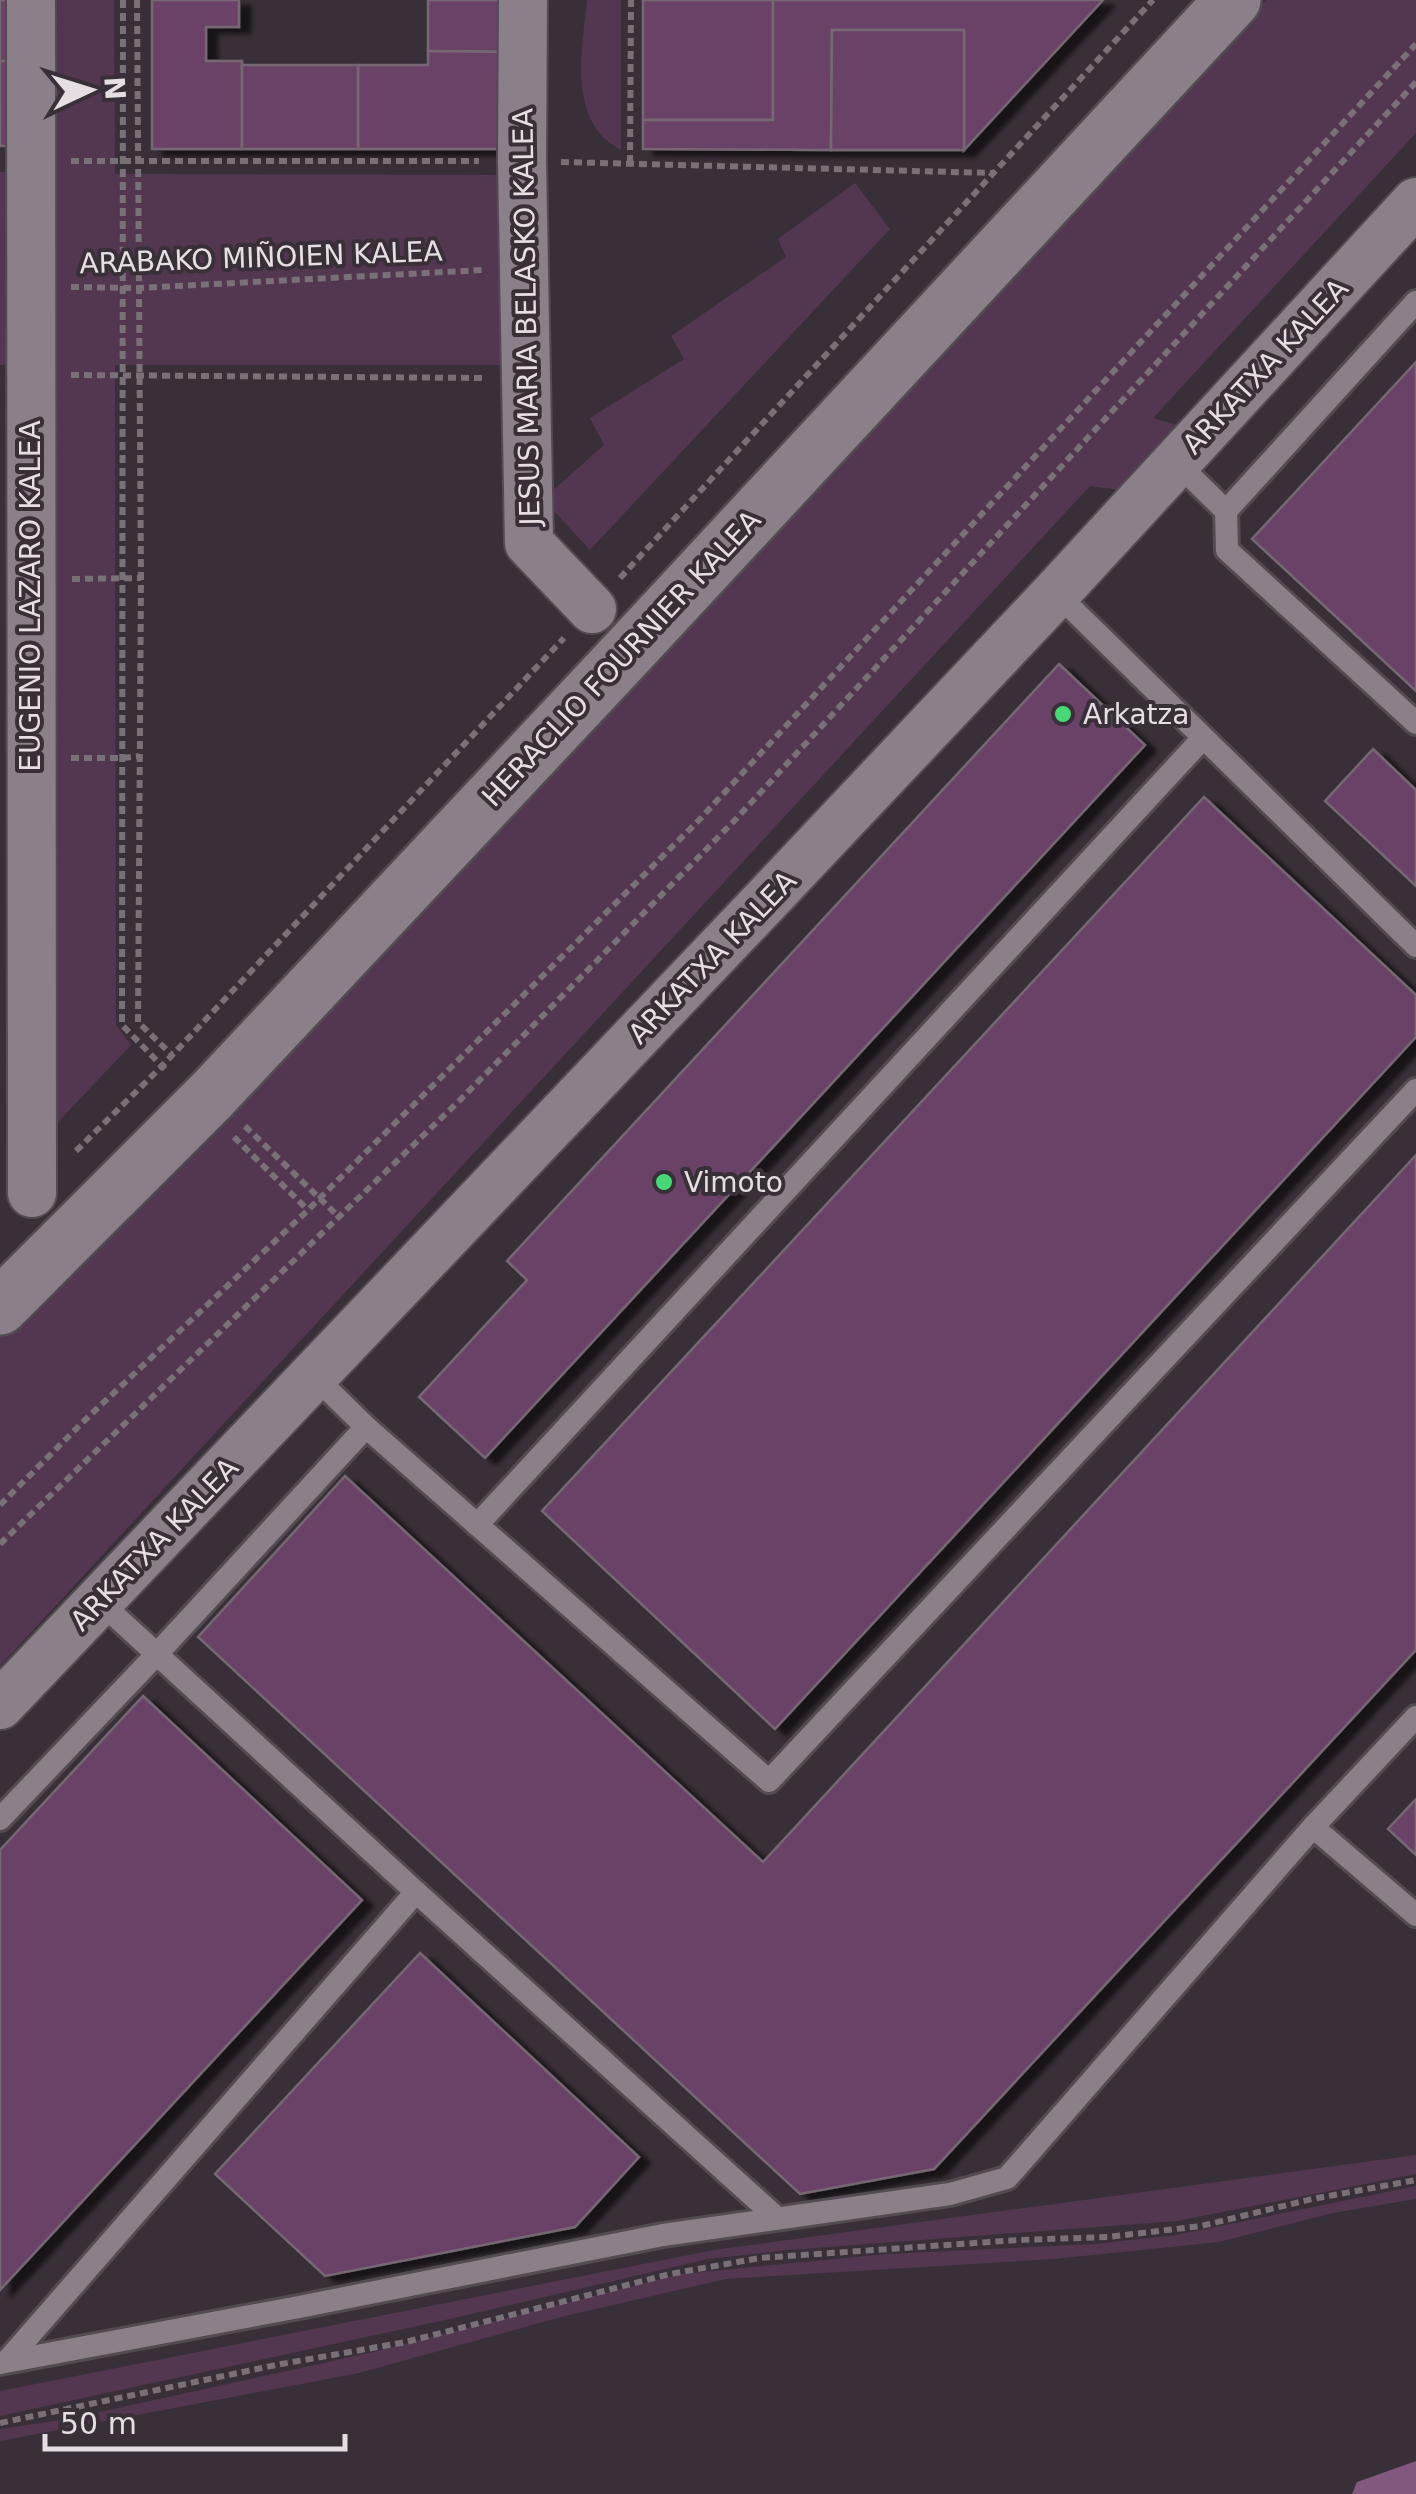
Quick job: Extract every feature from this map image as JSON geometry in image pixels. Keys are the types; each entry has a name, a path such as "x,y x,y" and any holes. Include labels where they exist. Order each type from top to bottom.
{"main road":[{"name":"HERACLIO FOURNIER KALEA","path":"0,1307 207,1100 1233,0"}],"street":[{"name":"EUGENIO LAZARO KALEA","path":"31,0 32,1193"},
{"name":"JESUS MARIA BELASKO KALEA","path":"523,0 529,543 592,609"},
{"name":"ARKATXA KALEA","path":"0,1706 1056,593 1416,202"}],"lane":[{"path":"1416,302 1226,511 1227,550 1416,724"},
{"path":"1176,462 1226,511"},
{"path":"1056,593 1416,946"},
{"path":"476,1525 1204,738"},
{"path":"314,1376 366,1428 769,1781 1416,1090"},
{"path":"0,1819 366,1428"},
{"path":"100,1602 777,2218"},
{"path":"3,2362 663,2235 950,2194 1007,2178 1313,1828 1416,1717"},
{"path":"1313,1828 1416,1915"},
{"path":"3,2362 416,1892"}],"path":[{"path":"123,0 122,1026 339,1217"},
{"path":"137,0 141,578 138,1022 308,1210"},
{"path":"630,163 631,0"},
{"path":"0,1505 308,1210 700,819 1416,44"},
{"path":"0,1544 462,1099 736,819 1416,82"},
{"name":"ARABAKO MIÑOIEN KALEA","path":"31,285 124,289 524,268"},
{"path":"30,376 525,378"},
{"path":"0,2423 406,2342 670,2274 760,2258 1018,2240 1108,2238 1201,2226 1312,2198 1416,2180"}],"shaded area":[{"path":"44,0 114,0 115,174 511,175 510,365 115,365 116,1025 131,1045 43,1138 44,365 0,365 0,172 44,172"},
{"path":"587,0 621,0 621,150 601,135 592,121 582,88"},
{"path":"1266,0 1416,0 1416,133 1153,418 1177,425 1120,490 1090,486 0,1666 0,1336 243,1096"},
{"path":"855,183 890,229 590,550 543,499 604,445 590,418 684,359 671,336 786,257 778,239"},
{"path":"1416,2155 1416,2174 1177,2221 708,2259 0,2416 0,2391 714,2250"},
{"path":"1416,2186 1416,2199 1333,2213 1219,2242 1054,2259 726,2279 565,2316 359,2373 0,2441 0,2429 68,2419 373,2352 681,2274 886,2254 1094,2244 1176,2235"},
{"path":"1416,2461 1416,2494 1352,2494 1357,2482"}],"building":[{"path":"0,0 23,0 23,61 0,61"},
{"path":"152,0 239,0 239,27 206,27 206,61 242,61 242,149 152,149"},
{"path":"428,0 511,0 511,52 428,51"},
{"path":"643,0 773,0 773,120 643,120"},
{"path":"773,0 1103,0 964,150 964,30 832,30 831,150 643,149 643,120 773,120"},
{"path":"832,30 964,30 964,150 831,150"},
{"path":"428,51 511,52 512,149 358,149 358,65 428,65"},
{"path":"0,61 23,61 23,146 0,146"},
{"path":"242,65 358,65 358,149 242,149"},
{"path":"1416,362 1416,691 1252,539"},
{"path":"1059,664 1145,745 485,1458 419,1397 527,1280 507,1261"},
{"path":"1373,749 1416,790 1416,886 1325,801"},
{"path":"1204,797 1416,995 1416,1037 775,1729 542,1511"},
{"path":"1416,1155 1416,1650 934,2169 800,2194 198,1637 345,1476 763,1862"},
{"path":"143,1696 362,1900 0,2290 0,1850"},
{"path":"1416,1799 1416,1855 1388,1829"},
{"path":"420,1953 639,2157 575,2227 325,2276 215,2174"}],"place":[{"name":"Arkatza","path":"1063,714"},
{"name":"Vimoto","path":"664,1182"}]}
